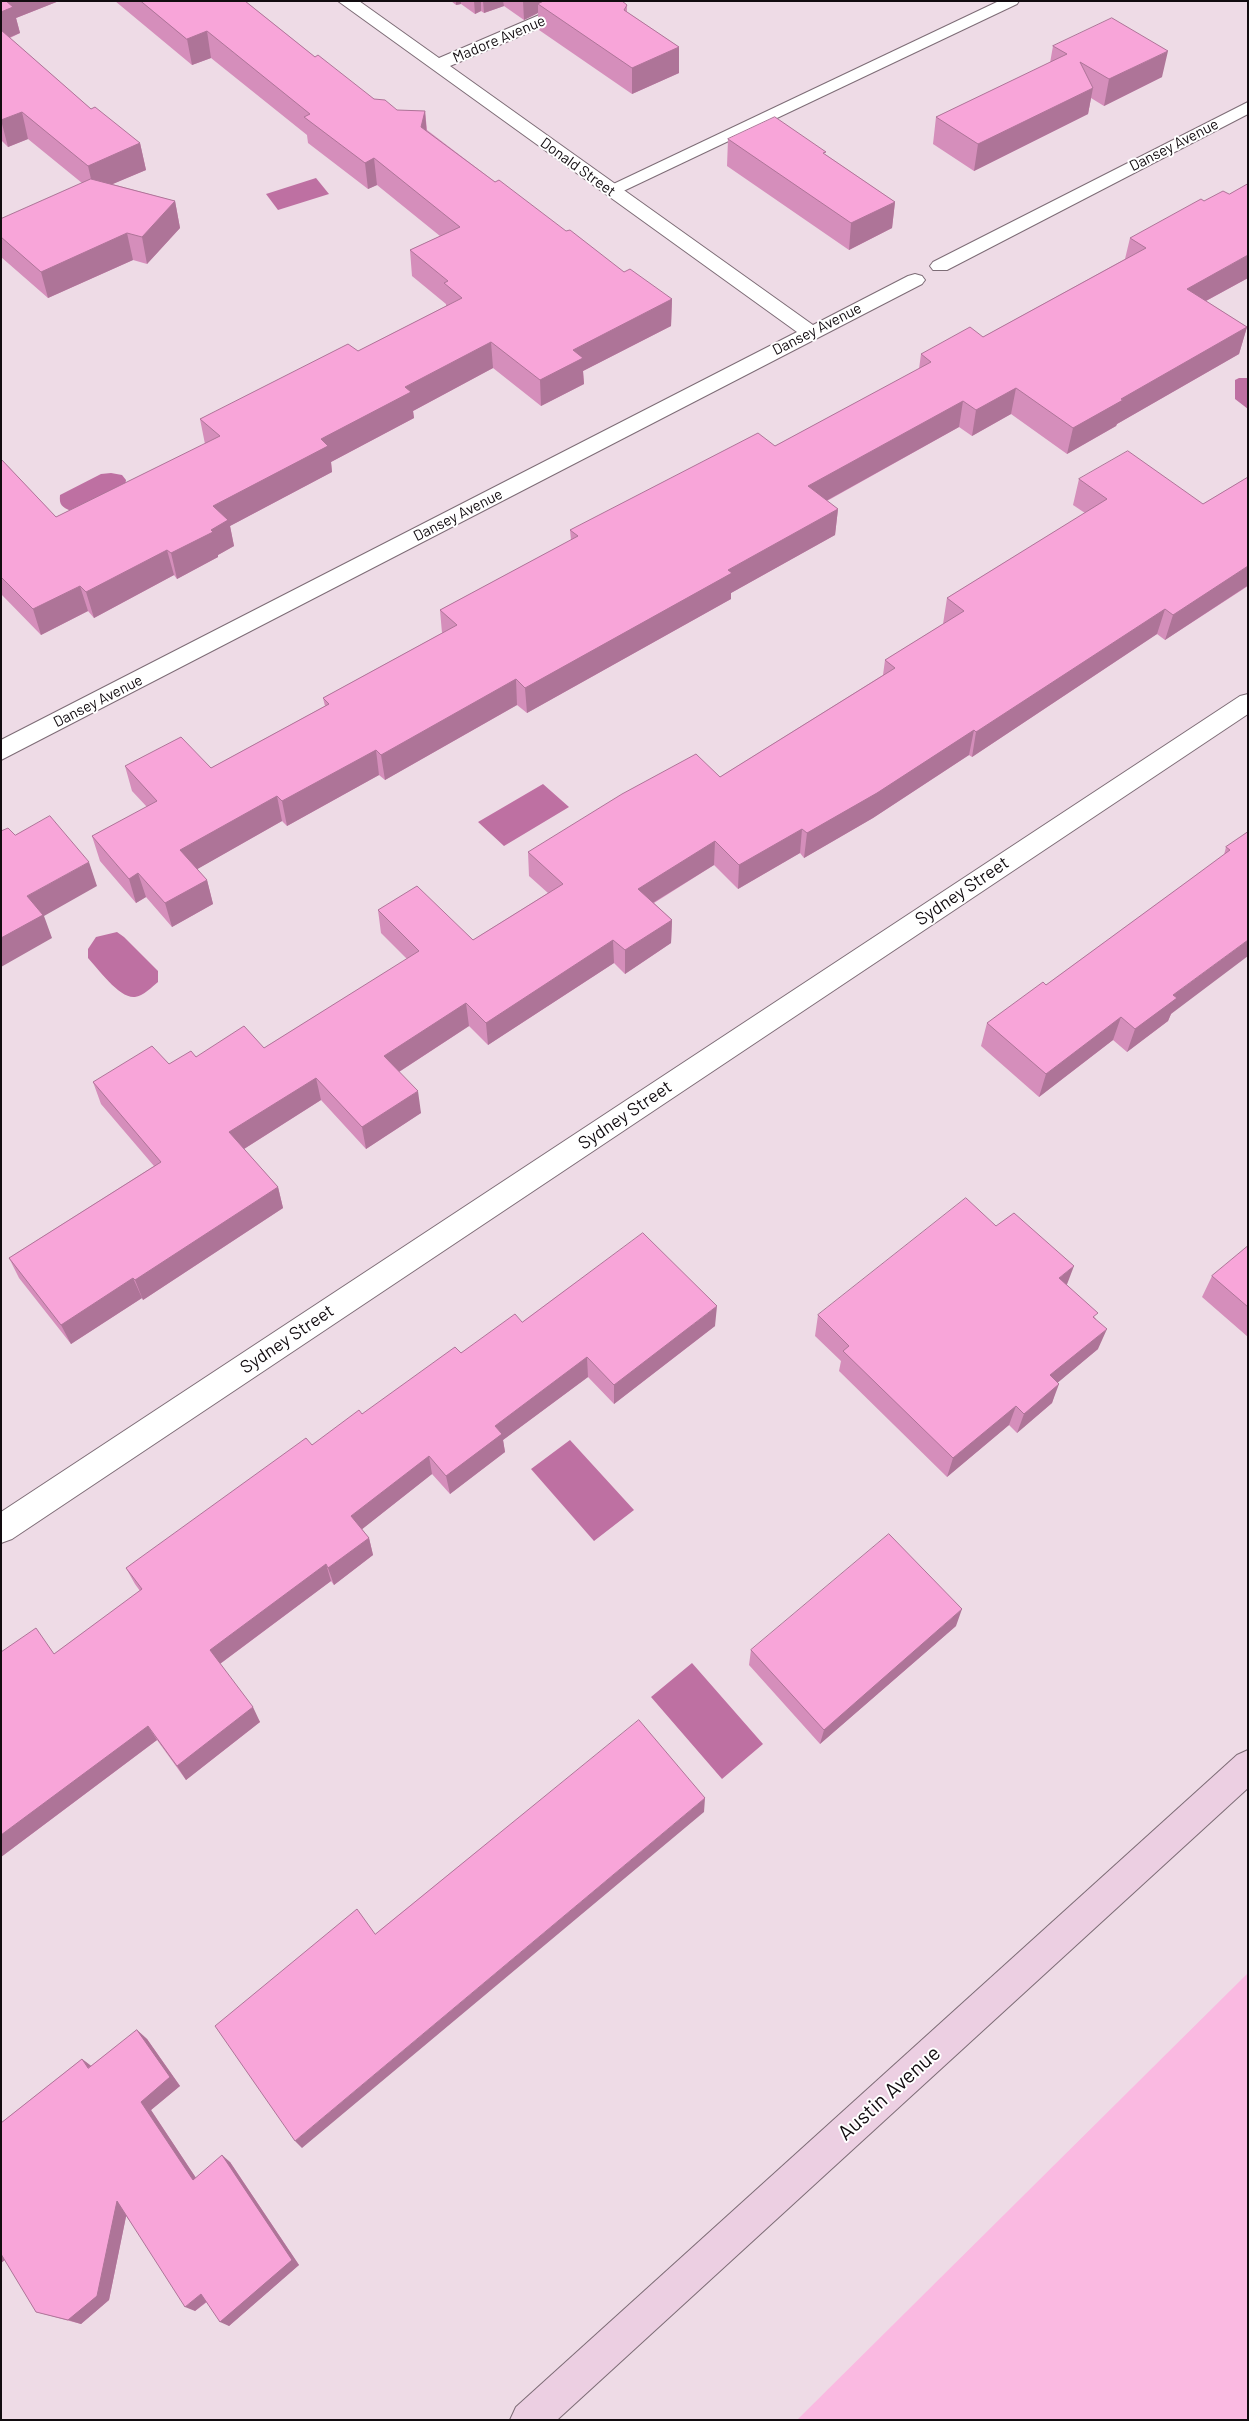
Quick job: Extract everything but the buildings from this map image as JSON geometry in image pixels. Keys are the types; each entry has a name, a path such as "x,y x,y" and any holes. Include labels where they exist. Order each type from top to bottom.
{"main road":[{"name":"Austin Avenue","path":"529,2420 1248,1766"}],"street":[{"name":"Donald Street","path":"347,1 810,332"},
{"name":"Madore Avenue","path":"438,65 587,1"},
{"name":"Dansey Avenue","path":"940,266 1248,107"},
{"name":"Dansey Avenue","path":"1,751 810,332 915,280"},
{"name":"Sydney Street","path":"1,1529 1248,702"}],"lane":[{"path":"611,191 1012,1"}],"shaded area":[{"path":"316,178 329,194 278,210 266,194"},
{"path":"1248,378 1248,409 1235,399 1235,380"},
{"path":"101,474 122,475 126,480 125,486 71,511 62,505 60,495"},
{"path":"543,784 569,807 504,846 478,822"},
{"path":"117,932 158,971 158,982 147,991 135,997 129,996 116,988 88,958 88,949 96,937"},
{"path":"570,1440 634,1510 594,1541 531,1469"},
{"path":"692,1663 763,1744 722,1779 651,1697"},
{"path":"1248,1973 1248,2420 797,2420"}]}
